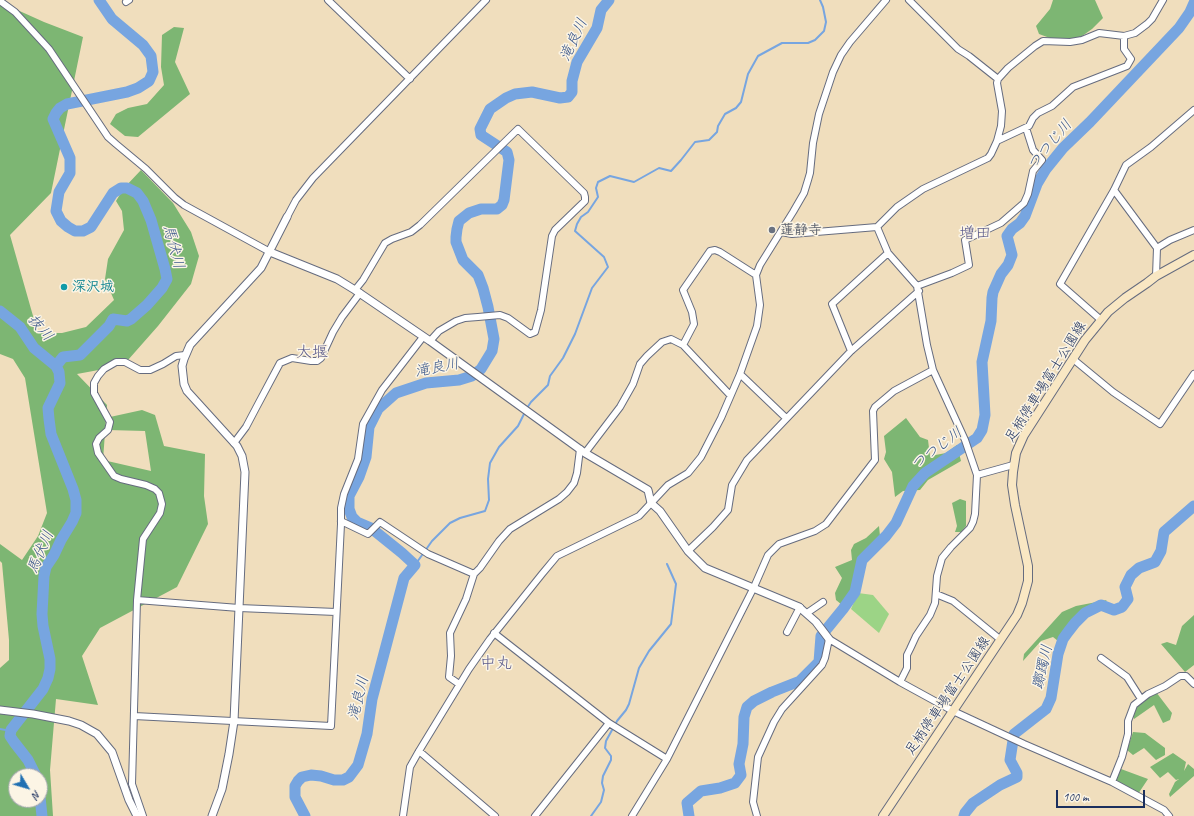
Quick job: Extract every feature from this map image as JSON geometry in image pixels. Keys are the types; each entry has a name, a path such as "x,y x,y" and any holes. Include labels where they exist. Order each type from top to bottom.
{"main road":[{"name":"足柄停車場富士公園線","path":"883,816 1001,640 1017,615 1022,603 1028,581 1028,566 1012,485 1013,466 1016,453 1024,434 1073,359 1101,320 1125,298 1156,276 1194,255"}],"street":[{"path":"328,0 410,79"},
{"path":"212,816 225,778 234,721 246,481 245,465 242,456 234,443 188,391 184,384 182,366 185,355 190,345 197,337 255,275 270,252 296,200 313,178 486,0"},
{"path":"403,816 410,767 419,750 459,684 494,633 557,556 639,516 668,485 694,467 702,458 740,374 759,318 760,305 756,275 760,265 804,193 810,173 813,143 819,114 833,72 841,55 850,42 886,0"},
{"path":"909,0 958,49 998,79"},
{"path":"781,232 792,234 877,227 897,207 923,189 988,158 997,141 1001,126 1002,111 997,83 998,79 1008,68 1043,41 1070,42 1082,40 1099,33 1124,36 1135,33 1152,19 1163,0"},
{"path":"0,1 15,12 45,44 90,108 108,137 146,169 175,198 189,209 270,252 337,279 358,291 582,451 648,490 651,503 660,511 688,551 705,568 800,607 826,635 900,682 953,711 1014,740 1112,782 1164,810 1169,816"},
{"path":"997,141 1029,126 1033,118 1038,113 1052,106 1073,87 1127,66 1132,59 1124,49 1124,36"},
{"path":"1101,320 1060,284 1114,190 1126,165 1151,147 1194,110"},
{"path":"688,551 728,510 732,485 747,460 786,418 851,351 918,289 969,265 965,240 1001,223 1024,203 1028,194 1033,171 1042,160 1033,150 1026,128"},
{"path":"234,443 253,415 280,363 292,358 316,361 321,358 333,332 385,243 411,232 420,225 518,129 584,193 585,197 585,201 555,230 552,236 541,310 535,332 530,334 508,318 500,315 465,318 456,321 439,331 430,341"},
{"path":"1114,190 1157,248 1156,276"},
{"path":"877,227 888,253 918,289 927,345 933,370 965,440 978,475 976,514 973,522 970,528 942,558 937,576 935,603 907,655 907,668 900,682"},
{"path":"1157,248 1170,240 1194,230"},
{"path":"683,345 694,324 692,312 683,290 710,251 715,250 720,252 756,275"},
{"path":"851,351 832,304 888,253"},
{"path":"134,716 331,726 341,508 344,494 358,459 364,424 382,390 423,337"},
{"path":"459,684 449,677 451,656 450,633 464,605 474,574 510,529 559,499 567,492 574,483 582,451 620,407 633,384 640,364 647,356 662,342 671,339 683,345 730,395"},
{"path":"143,816 132,784 137,600 142,539 160,514 162,504 159,493 146,485 114,476 98,453 96,444 99,438 108,430 110,422 94,393 94,383 104,369 116,362 125,362 140,370 150,370 176,356 185,355"},
{"path":"1073,359 1113,392 1160,424 1194,374"},
{"path":"632,816 667,759 754,587 768,555 779,544 815,531 826,524 875,460 873,412 875,407 894,391 933,370"},
{"path":"740,374 786,418"},
{"path":"978,475 1013,466"},
{"path":"341,521 368,534 380,522 424,551 474,574"},
{"path":"936,594 953,601 1001,640"},
{"path":"137,600 239,608 336,612"},
{"path":"807,613 823,602"},
{"path":"787,632 800,607"},
{"path":"494,633 609,722 667,759"},
{"path":"757,816 754,802 758,757 774,722 782,709 822,665 825,658 826,635"},
{"path":"1101,658 1128,677 1141,699"},
{"path":"1112,782 1122,757 1128,734 1128,721 1134,705 1148,694 1165,686 1180,676 1186,676 1194,684"},
{"path":"0,710 33,714 81,725 97,734 112,752 129,800 137,816"},
{"path":"535,816 609,722"},
{"path":"419,750 495,816"}],"green space":[{"path":"1053,0 1095,0 1103,18 1092,29 1078,39 1058,41 1039,34 1036,26 1050,9"},
{"path":"4,4 83,37 51,193 10,235 39,333 62,333 86,327 114,300 105,279 108,259 124,230 122,211 116,201 124,188 141,170 173,203 191,232 199,256 191,284 158,326 128,360 104,369 77,374 107,405 103,460 151,471 145,431 108,430 110,417 142,410 155,415 164,446 205,454 204,496 208,524 177,587 100,628 82,656 98,705 56,699 50,770 53,816 0,816 0,668 9,660 9,640 2,563 0,561 0,544 22,560 38,536 47,513 25,378 13,359 0,354 0,5"},
{"path":"174,27 184,28 175,62 190,94 138,137 125,136 110,124 116,114 128,108 147,104 164,85 161,67 162,35"},
{"path":"906,418 920,437 928,440 930,456 946,453 957,445 961,461 928,480 920,490 903,491 895,497 892,472 884,459 886,452 884,436"},
{"path":"960,499 966,501 966,526 961,532 955,532 957,526 952,503"},
{"path":"879,526 880,536 861,569 857,590 842,605 836,600 835,593 842,578 835,567 852,560 851,550 854,544 866,538"},
{"path":"858,593 873,595 889,614 879,633 851,609"},
{"path":"1107,600 1058,641 1053,637 1041,641 1023,661 1024,654 1062,612 1076,606"},
{"path":"1194,615 1194,665 1185,672 1161,644 1167,642 1176,645 1182,626"},
{"path":"1156,692 1172,713 1170,720 1163,723 1154,705 1134,719 1131,710"},
{"path":"1133,732 1145,733 1165,748 1165,755 1156,760 1144,748 1133,755 1127,750"},
{"path":"1173,753 1186,762 1184,771 1188,764 1194,769 1194,776 1170,797 1169,794 1175,782 1179,779 1176,780 1168,772 1160,778 1150,767"},
{"path":"1121,769 1148,779 1138,794 1115,782"}],"waterway":[{"name":"馬伏川","path":"56,366 63,357 80,355 109,326 113,319 127,321 131,319 147,305 162,288 167,279 151,220 143,201 137,193 127,188 121,188 113,193 91,227 83,231 75,231 68,227 61,221 56,211 59,192 70,173 70,158 53,119 56,113 60,108 67,104 127,92 138,88 149,81 153,72 151,56 143,45 112,19 99,0"},
{"name":"滝良川","path":"305,816 295,797 295,786 302,777 311,775 334,780 343,780 349,777 358,765 367,734 372,699 404,578 415,565 371,528 357,522 352,517 349,509 349,496 359,477 366,457 369,427 378,409 396,393 426,383 459,380 472,376 481,369 492,351 494,339 483,288 478,275 463,260 456,242 459,221 469,213 481,209 497,209 502,205 504,200 509,160 507,152 481,135 480,129 490,109 506,98 515,94 532,92 560,98 568,97 572,92 572,81 577,62 597,28 601,10 609,0"},
{"path":"527,408 548,385 550,376 563,358 575,334 592,288 608,267 604,257 575,231 581,217 588,212 598,197 596,188 598,182 610,176 634,182 659,168 671,171 695,142 709,140 717,132 718,126 725,114 736,108 741,102 748,74 758,56 782,43 808,43 815,40 824,31 826,22 820,0"},
{"name":"つつじ川","path":"689,816 687,803 701,791 720,788 735,783 741,775 739,764 743,744 744,717 747,707 754,701 772,692 800,681 819,662 821,636 855,592 862,560 886,536 896,523 913,486 925,473 977,438 982,430 985,415 982,362 991,321 993,292 1012,255 1007,236 1025,216 1037,184 1046,169 1063,148 1090,122 1179,28 1190,12 1194,3"},
{"name":"馬伏川","path":"0,311 20,327 34,348 56,366 59,372 60,383 48,408 49,419 51,434 76,500 76,513 46,567 44,576 42,614 50,659 48,678 43,689 11,730 10,736 28,760 32,768"},
{"path":"415,565 432,541 450,523 460,518 485,511 489,500 488,479 490,463 499,447 518,426 525,412"},
{"name":"躑躅川","path":"964,816 973,803 1000,785 1017,777 1017,773 1010,760 1014,734 1046,709 1051,698 1058,654 1063,639 1068,632 1085,613 1101,605 1114,610 1122,607 1128,599 1125,587 1131,575 1139,568 1155,562 1161,551 1164,532 1194,506"},
{"path":"591,816 601,802 604,790 602,783 603,776 611,760 611,756 605,748 606,741 617,721 629,704 639,668 649,651 671,624 676,584 667,564"},
{"path":"0,729 11,731"},
{"name":"馬伏川","path":"41,808 42,816"}],"place":[{"name":"蓮静寺","path":"772,230"},
{"name":"深沢城","path":"64,287"}],"district":[{"name":"増田","path":"975,234"},
{"name":"大堰","path":"312,353"},
{"name":"中丸","path":"496,664"}],"water label":[{"name":"抜川","path":"40,328"}]}
